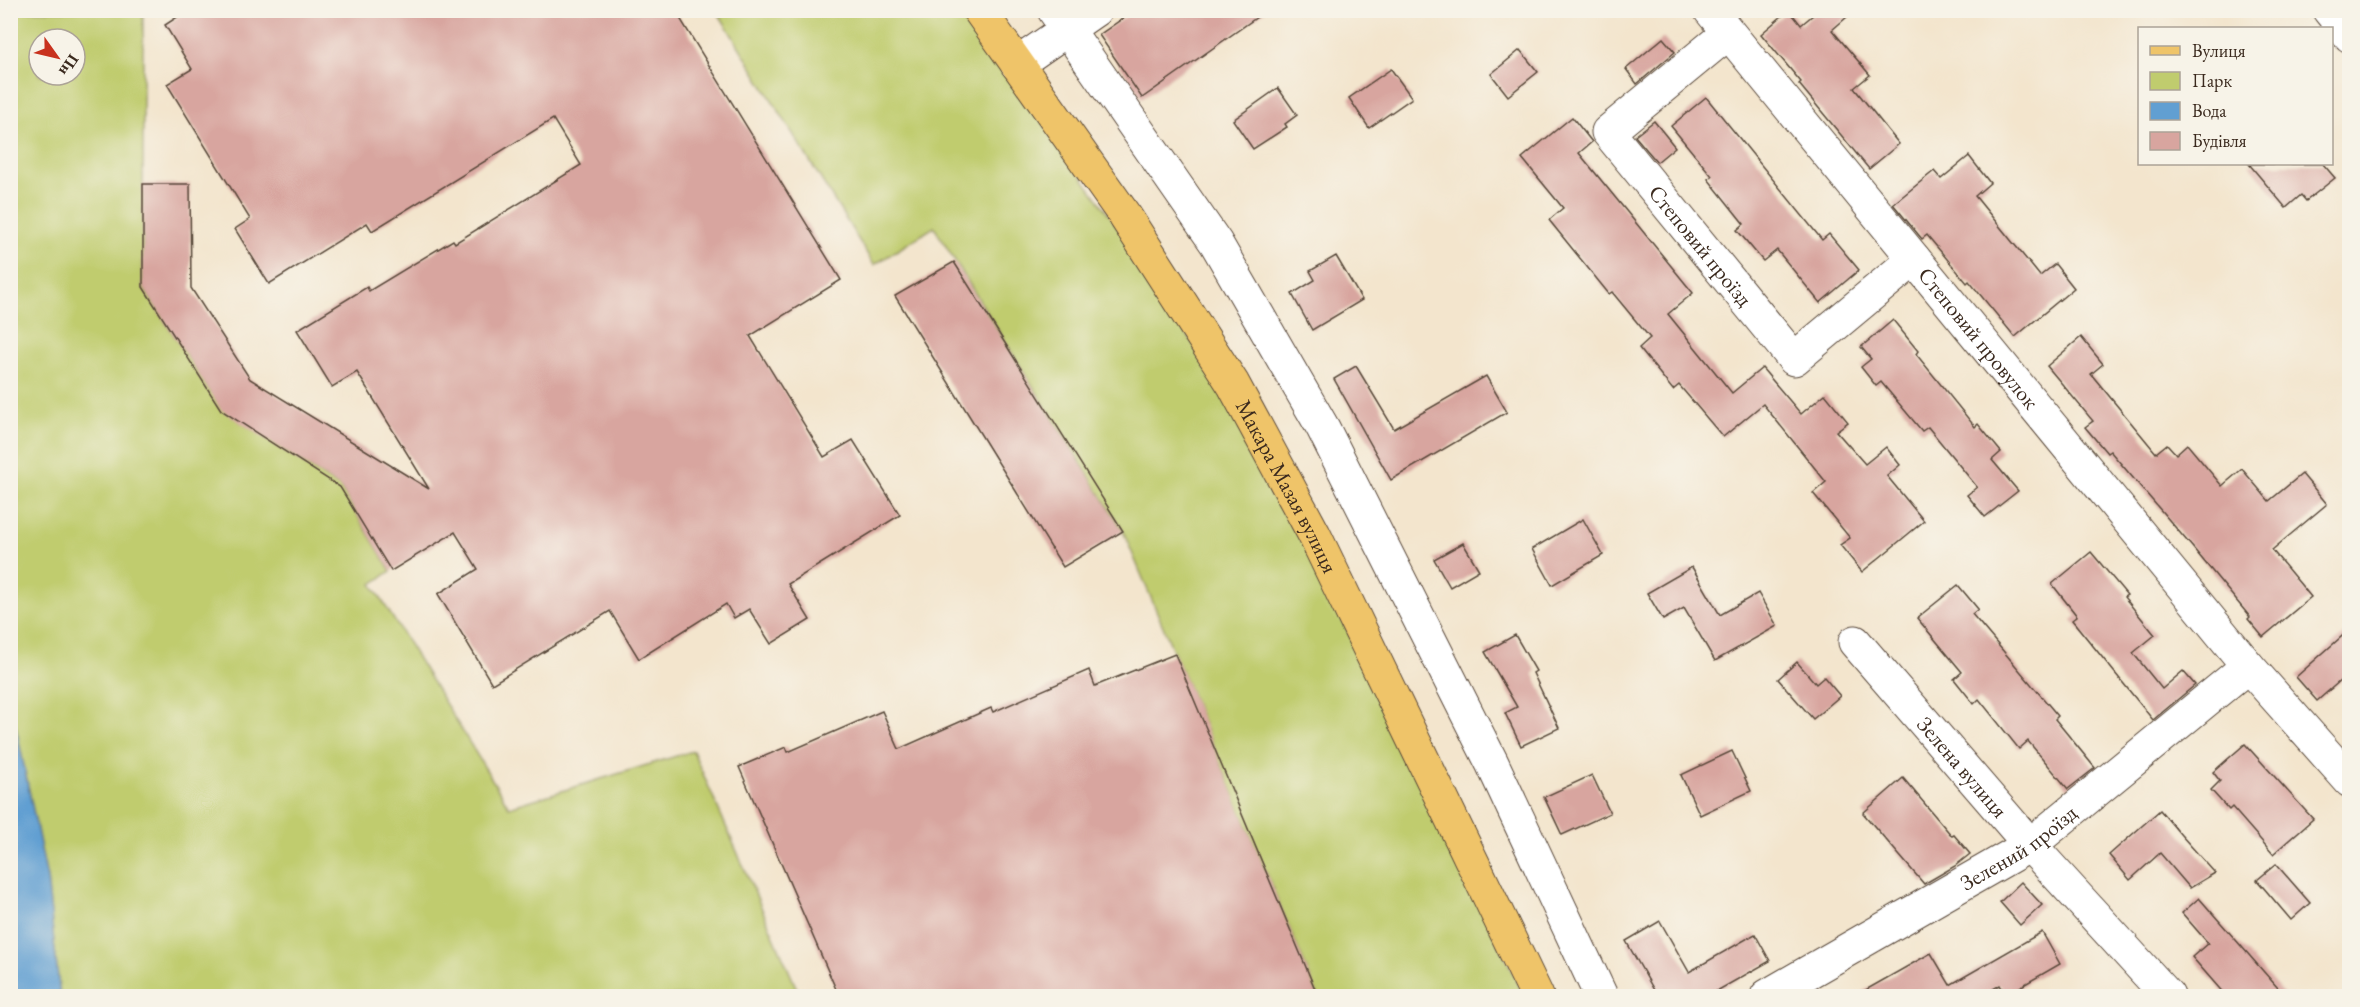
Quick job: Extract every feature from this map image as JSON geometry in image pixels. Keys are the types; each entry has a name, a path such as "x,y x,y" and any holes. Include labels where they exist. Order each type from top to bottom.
{"main road":[{"name":"Макара Мазая вулиця","path":"979,10 1125,216 1233,384 1314,534 1537,996"}],"street":[{"path":"1017,64 1060,20 1095,10"},
{"path":"2329,10 2349,36"},
{"path":"1060,20 1216,243 1323,428 1492,763 1601,996"},
{"name":"Степовий проїзд","path":"1719,22 1608,132 1794,358 1914,259"},
{"name":"Степовий провулок","path":"1719,22 2248,666 2349,781"},
{"name":"Зелена вулиця","path":"1855,642 2030,845 2168,996"},
{"name":"Зелений проїзд","path":"1767,996 2030,845 2248,666"}],"green space":[{"path":"11,11 143,11 143,287 221,409 340,487 391,571 372,584 509,807 693,751 800,996 60,996 47,878 11,711"},
{"path":"717,11 964,11 1115,223 1223,390 1293,518 1524,996 1318,996 1123,531 934,227 874,265"}],"water":[{"path":"10,711 13,712 47,878 60,996 13,996 10,968"}],"building":[{"path":"188,10 675,10 841,280 750,336 824,457 853,440 900,515 788,584 810,620 771,644 749,609 734,618 726,604 639,659 610,611 492,684 438,594 478,569 455,532 391,571 340,487 221,410 143,287 143,184 190,184 191,288 250,379 429,489 357,372 332,387 297,330 367,287 369,291 453,240 455,243 581,165 553,119 372,231 367,223 269,284 235,229 250,219 167,84 192,69 165,25"},
{"path":"1135,10 1267,10 1142,98 1099,35"},
{"path":"1789,10 1801,25 1819,10 1855,10 1832,30 1870,75 1854,88 1899,144 1869,169 1761,34"},
{"path":"1663,38 1675,52 1637,84 1626,69"},
{"path":"1520,50 1538,72 1508,96 1491,74"},
{"path":"1391,69 1412,98 1369,128 1349,98"},
{"path":"1278,88 1297,115 1285,124 1287,127 1253,149 1233,120"},
{"path":"1706,97 1822,240 1829,234 1859,270 1820,303 1777,250 1763,261 1737,230 1744,224 1708,179 1712,176 1671,126"},
{"path":"1572,117 1592,142 1579,153 1693,293 1668,314 1732,393 1762,368 1801,414 1825,394 1848,422 1836,431 1865,464 1886,447 1900,465 1887,476 1924,521 1862,572 1840,545 1850,538 1813,493 1826,482 1763,404 1723,437 1679,385 1673,390 1639,348 1650,338 1612,292 1609,294 1549,220 1563,208 1522,158"},
{"path":"1654,121 1675,147 1657,162 1635,136"},
{"path":"1969,156 1990,183 1975,196 2040,276 2055,264 2074,288 2015,337 1927,235 1922,239 1893,204 1934,171 1941,179"},
{"path":"2250,165 2324,165 2335,178 2306,201 2301,195 2286,208"},
{"path":"1336,256 1362,300 1312,330 1292,294 1315,280 1310,271"},
{"path":"954,262 1123,531 1063,567 895,296"},
{"path":"1893,320 1918,351 1916,354 1975,427 1978,424 2001,452 1992,460 2018,491 1985,517 1967,495 1977,487 1928,427 1922,431 1881,382 1876,386 1861,367 1871,359 1861,347"},
{"path":"2081,337 2103,364 2091,374 2156,453 2167,444 2176,454 2187,444 2222,486 2242,469 2269,501 2302,474 2327,504 2272,550 2311,597 2263,637 2248,619 2250,617 2193,548 2110,451 2107,453 2085,427 2093,421 2047,366"},
{"path":"1356,366 1394,429 1486,376 1507,412 1391,480 1334,379"},
{"path":"1583,519 1603,555 1552,585 1532,549"},
{"path":"1463,543 1479,570 1450,587 1434,559"},
{"path":"2091,552 2127,595 2124,597 2155,635 2133,653 2162,689 2183,671 2195,685 2153,720 2072,620 2077,616 2052,584"},
{"path":"1692,567 1720,615 1758,593 1777,626 1715,661 1684,608 1663,620 1647,593"},
{"path":"1958,585 1978,609 1972,614 2058,716 2055,719 2095,768 2068,789 2028,741 2019,749 1979,699 1974,704 1954,679 1962,672 1917,618"},
{"path":"2349,630 2349,673 2317,701 2296,677"},
{"path":"1515,635 1536,671 1533,673 1559,728 1521,746 1505,713 1517,707 1485,652"},
{"path":"1175,654 1318,996 839,996 739,767 786,747 788,752 882,711 899,749 991,708 993,712 1089,670 1095,686"},
{"path":"1797,662 1816,684 1824,677 1840,696 1813,719 1778,679"},
{"path":"2245,744 2313,819 2273,854 2232,807 2229,810 2211,790 2220,781 2213,772"},
{"path":"1732,751 1751,791 1700,815 1681,775"},
{"path":"1592,775 1610,813 1562,835 1544,797"},
{"path":"1903,778 1970,854 1955,866 1924,884 1863,813"},
{"path":"2160,810 2215,873 2190,888 2160,853 2130,880 2109,855"},
{"path":"2276,864 2310,903 2291,920 2257,880"},
{"path":"2021,882 2042,905 2020,925 2000,902"},
{"path":"2199,898 2285,996 2226,996 2192,957 2208,943 2182,913"},
{"path":"1660,921 1689,972 1755,934 1770,961 1708,996 1647,996 1655,992 1626,941"},
{"path":"2042,932 2060,964 2006,995 2000,985 1981,996 1855,996 1931,953 1950,985"}]}
